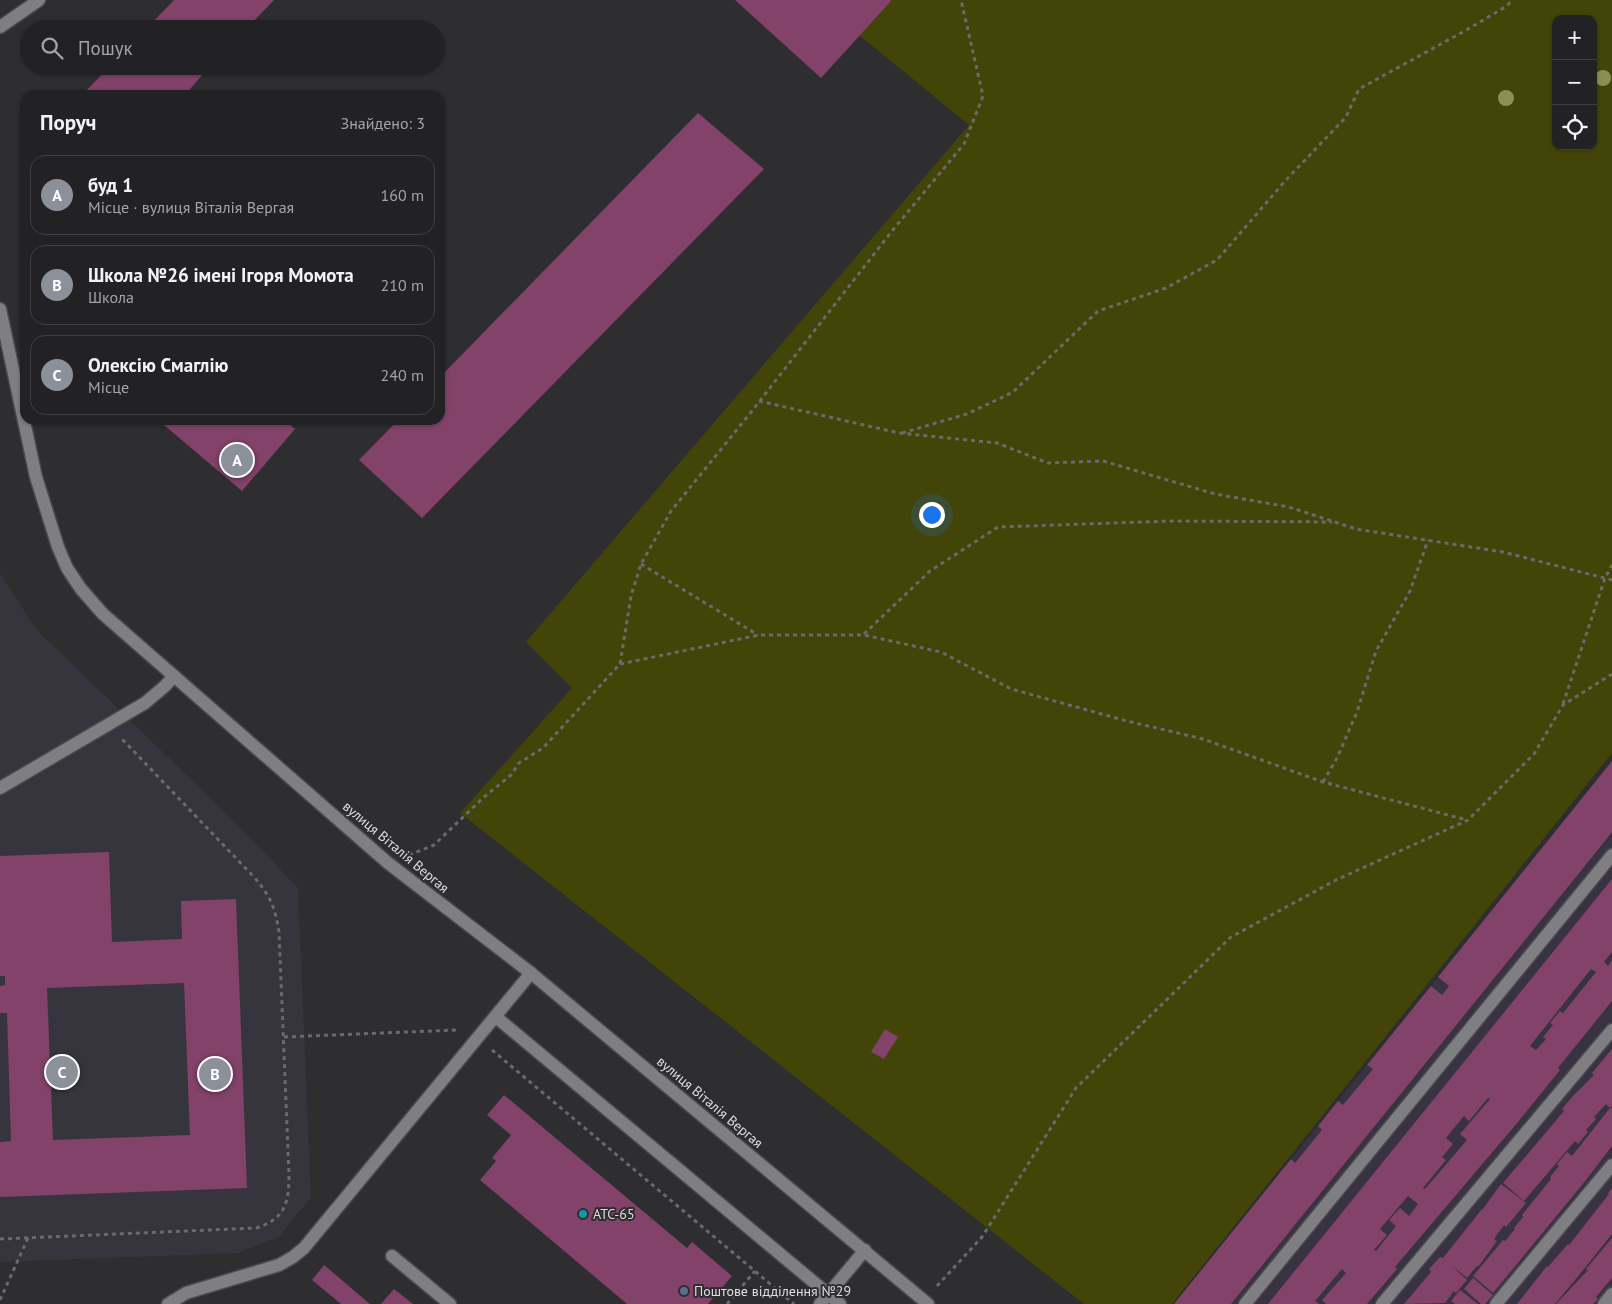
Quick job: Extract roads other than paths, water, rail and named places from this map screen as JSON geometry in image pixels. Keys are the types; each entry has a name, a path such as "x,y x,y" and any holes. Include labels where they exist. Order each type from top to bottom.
{"street":[{"path":"0,26 39,0"},
{"name":"вулиця Віталія Вергая","path":"0,309 20,402"},
{"name":"вулиця Віталія Вергая","path":"25,425 36,477 58,547 67,568 81,589 103,614 388,863 531,973 926,1302"},
{"path":"0,788 145,703 174,676"},
{"path":"1245,1304 1612,855"},
{"path":"168,1304 186,1293 279,1264 293,1258 304,1248 496,1018 531,973"},
{"path":"496,1018 824,1299 840,1304"},
{"path":"1382,1304 1612,1030"},
{"path":"1496,1304 1612,1165"},
{"path":"824,1299 865,1250"},
{"path":"392,1256 450,1304"},
{"path":"1604,1304 1612,1294"}],"place":[{"name":"буд 1","path":"237,460"},
{"name":"Олексію Смаглію","path":"62,1072"},
{"name":"Школа №26 імені Ігоря Момота","path":"215,1074"},
{"name":"АТС-65","path":"583,1214"},
{"name":"Поштове відділення №29","path":"684,1291"}]}
